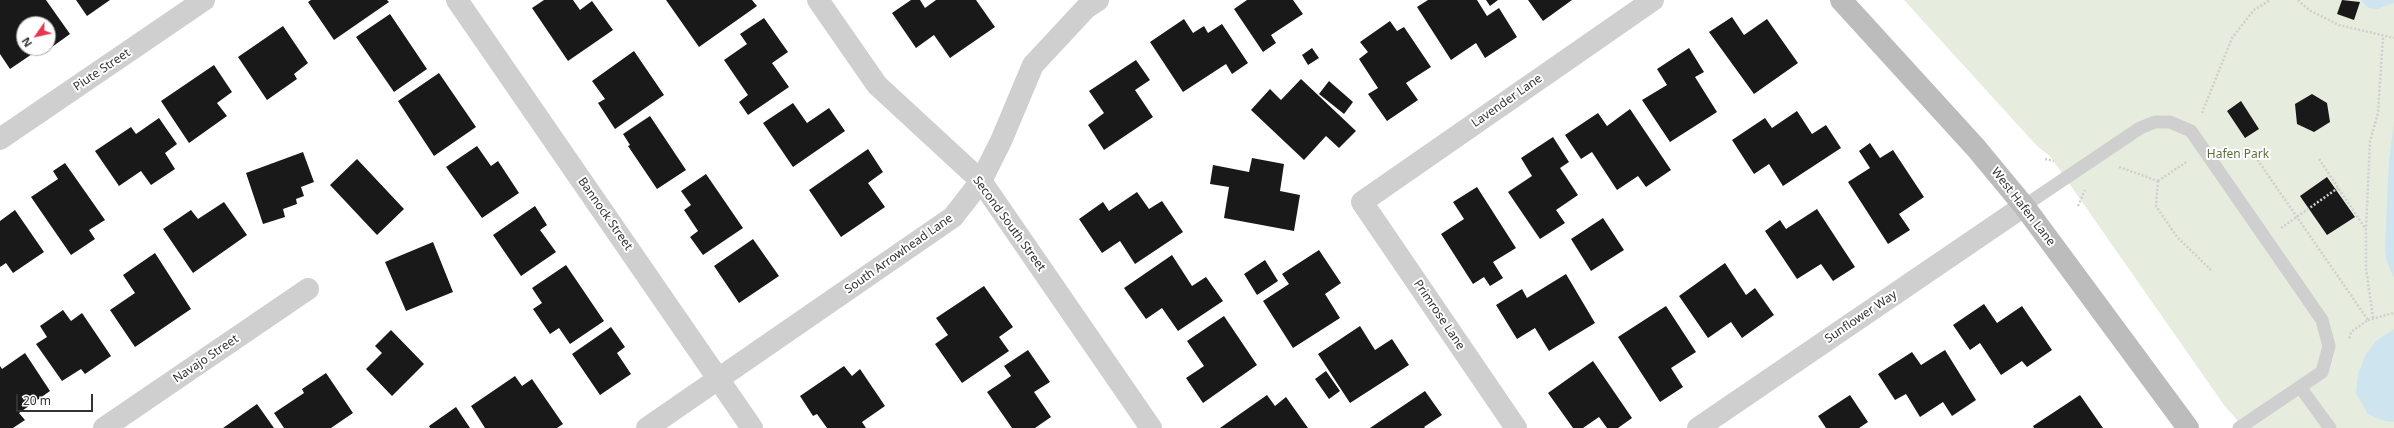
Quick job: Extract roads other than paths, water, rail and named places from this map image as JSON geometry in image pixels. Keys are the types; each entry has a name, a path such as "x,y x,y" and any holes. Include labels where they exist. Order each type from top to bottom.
{"main road":[{"name":"West Hafen Lane","path":"1841,0 1976,148 2024,206 2188,428"}],"street":[{"name":"Piute Street","path":"0,139 204,0"},
{"name":"Bannock Street","path":"457,0 752,428"},
{"name":"Second South Street","path":"818,0 877,85 981,181 1151,428"},
{"name":"South Arrowhead Lane","path":"647,428 953,217 981,181 1001,141 1033,66 1086,8 1098,0"},
{"name":"Lavender Lane","path":"1362,202 1653,0"},
{"name":"Primrose Lane","path":"1362,202 1516,428"},
{"name":"Sunflower Way","path":"1698,428 2024,206"},
{"name":"Navajo Street","path":"104,428 308,289"}],"lane":[{"path":"2024,206 2140,128 2155,122 2170,122 2191,131 2322,320 2329,346 2322,372 2239,428"},
{"path":"2300,387 2330,428"}],"water":[{"path":"2361,0 2394,0 2394,3 2377,9 2368,8"},
{"path":"2394,121 2394,278 2386,259 2385,247 2389,162"},
{"path":"2394,329 2394,422 2384,421 2368,414 2356,393 2358,374 2365,356 2376,341"}],"park label":[{"name":"Hafen Park","path":"2238,155"}]}
